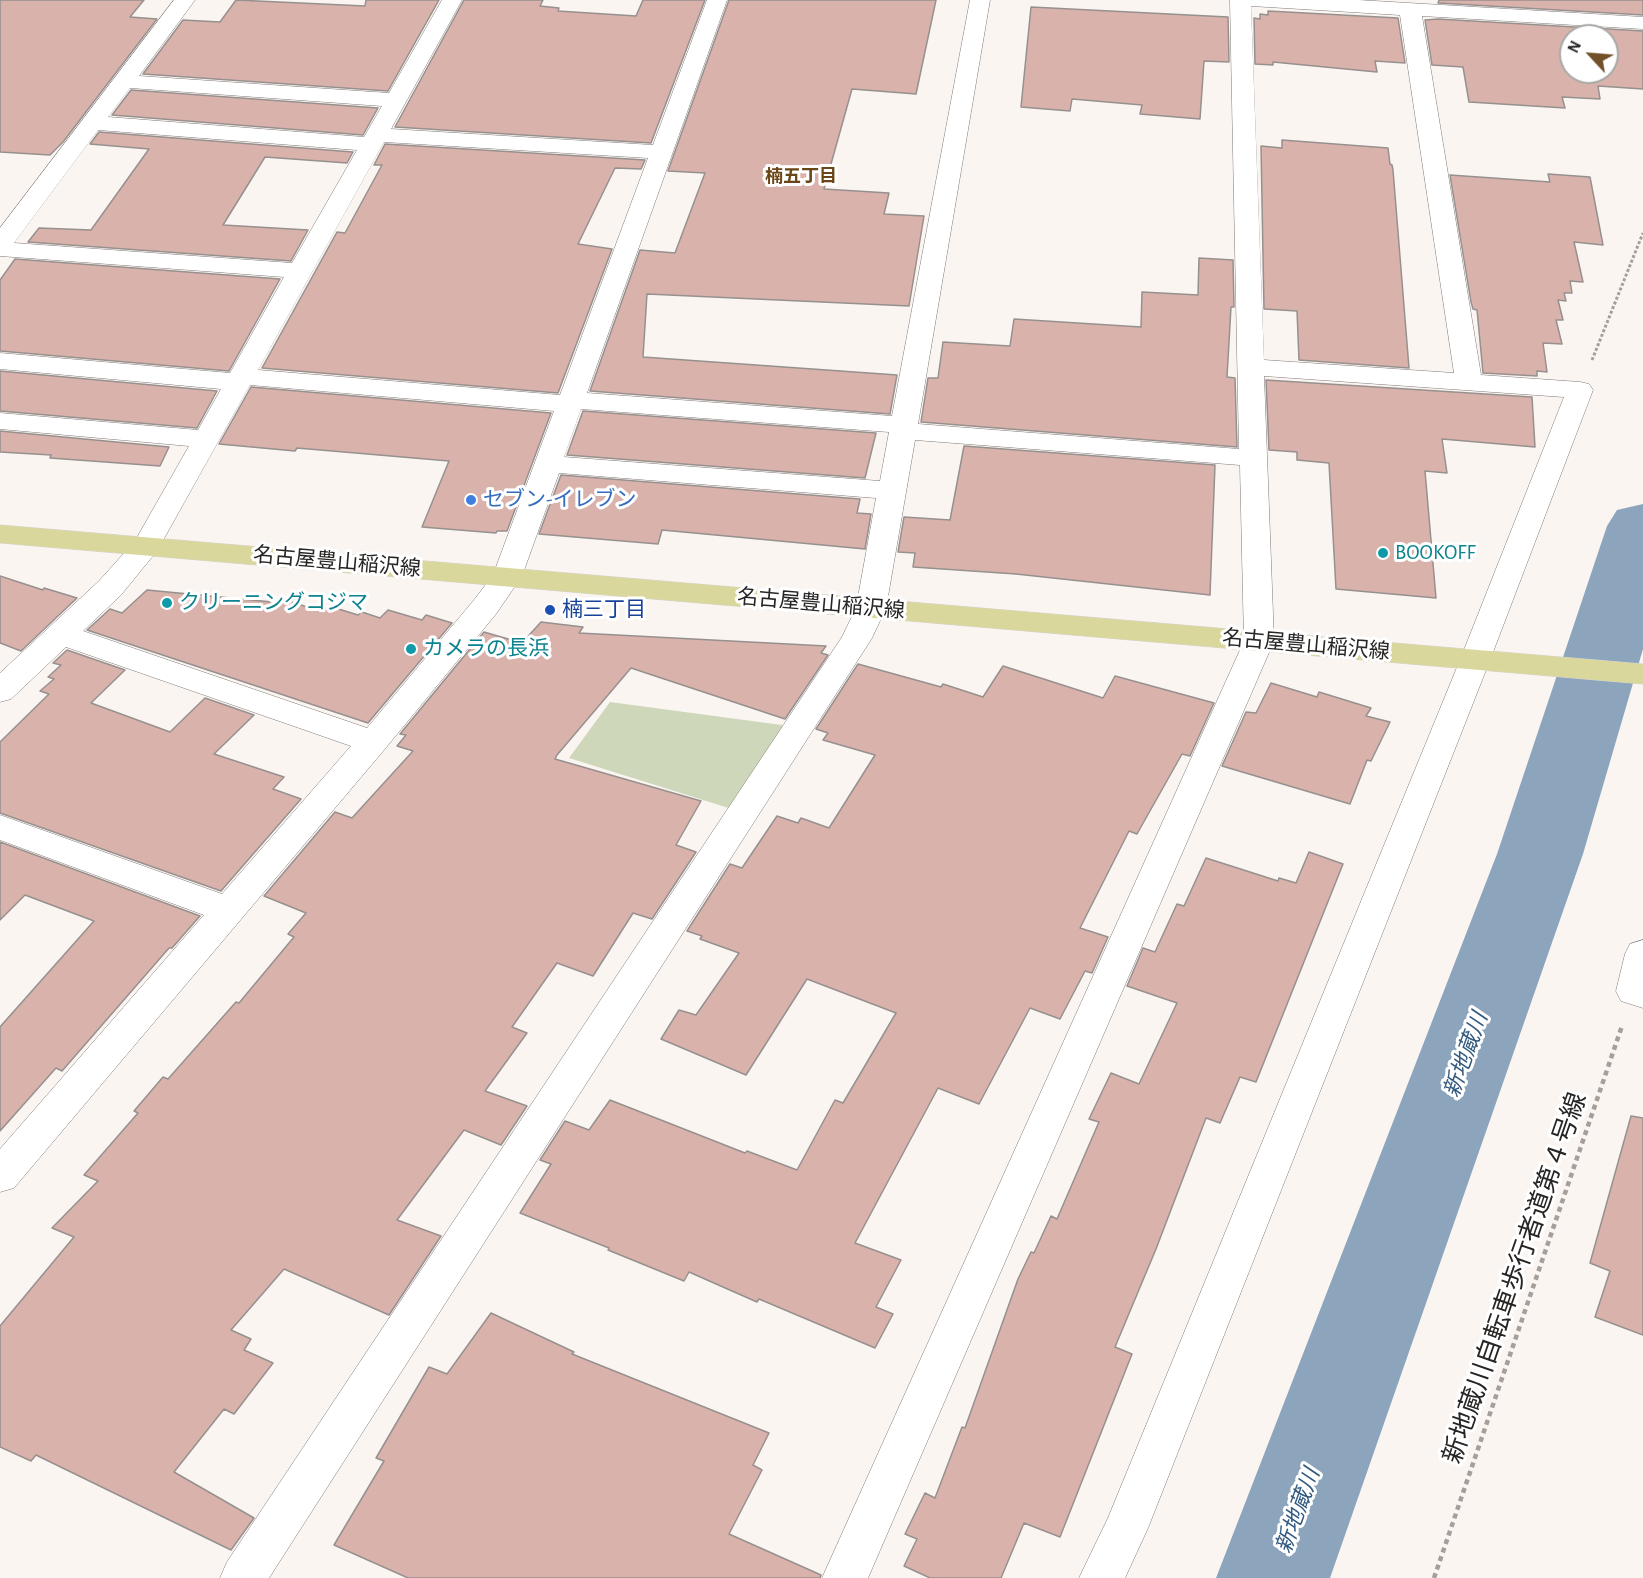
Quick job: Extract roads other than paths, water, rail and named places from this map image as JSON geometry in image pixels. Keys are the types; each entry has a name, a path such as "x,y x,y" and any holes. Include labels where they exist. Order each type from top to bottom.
{"main road":[{"name":"名古屋豊山稲沢線","path":"0,534 1643,674"}],"street":[{"path":"0,247 185,0"},
{"path":"0,691 110,588 147,545 452,0"},
{"path":"0,1176 373,742 485,607 507,576 717,0"},
{"path":"243,1578 857,638 871,608 980,0"},
{"path":"845,1578 1259,641 1240,0"},
{"path":"1252,0 1410,9 1504,7 1643,22"},
{"path":"1410,9 1469,381"},
{"path":"123,81 396,100"},
{"path":"91,123 662,152"},
{"path":"0,247 300,271"},
{"path":"0,361 571,402 1252,458"},
{"path":"1102,1578 1126,1528 1480,661 1580,390 1250,367"},
{"path":"0,421 206,439"},
{"path":"548,464 892,491"},
{"path":"61,634 373,742"},
{"path":"0,827 228,910"},
{"path":"1638,992 1643,954"}],"waterway":[{"name":"新地蔵川","path":"1273,1578 1540,854 1643,526"}],"place":[{"name":"セブン-イレブン","path":"471,500"},
{"name":"BOOKOFF","path":"1383,553"},
{"name":"クリーニングコジマ","path":"167,603"},
{"name":"楠三丁目","path":"550,610"},
{"name":"カメラの長浜","path":"411,649"}],"district":[{"name":"楠五丁目","path":"801,177"}]}
